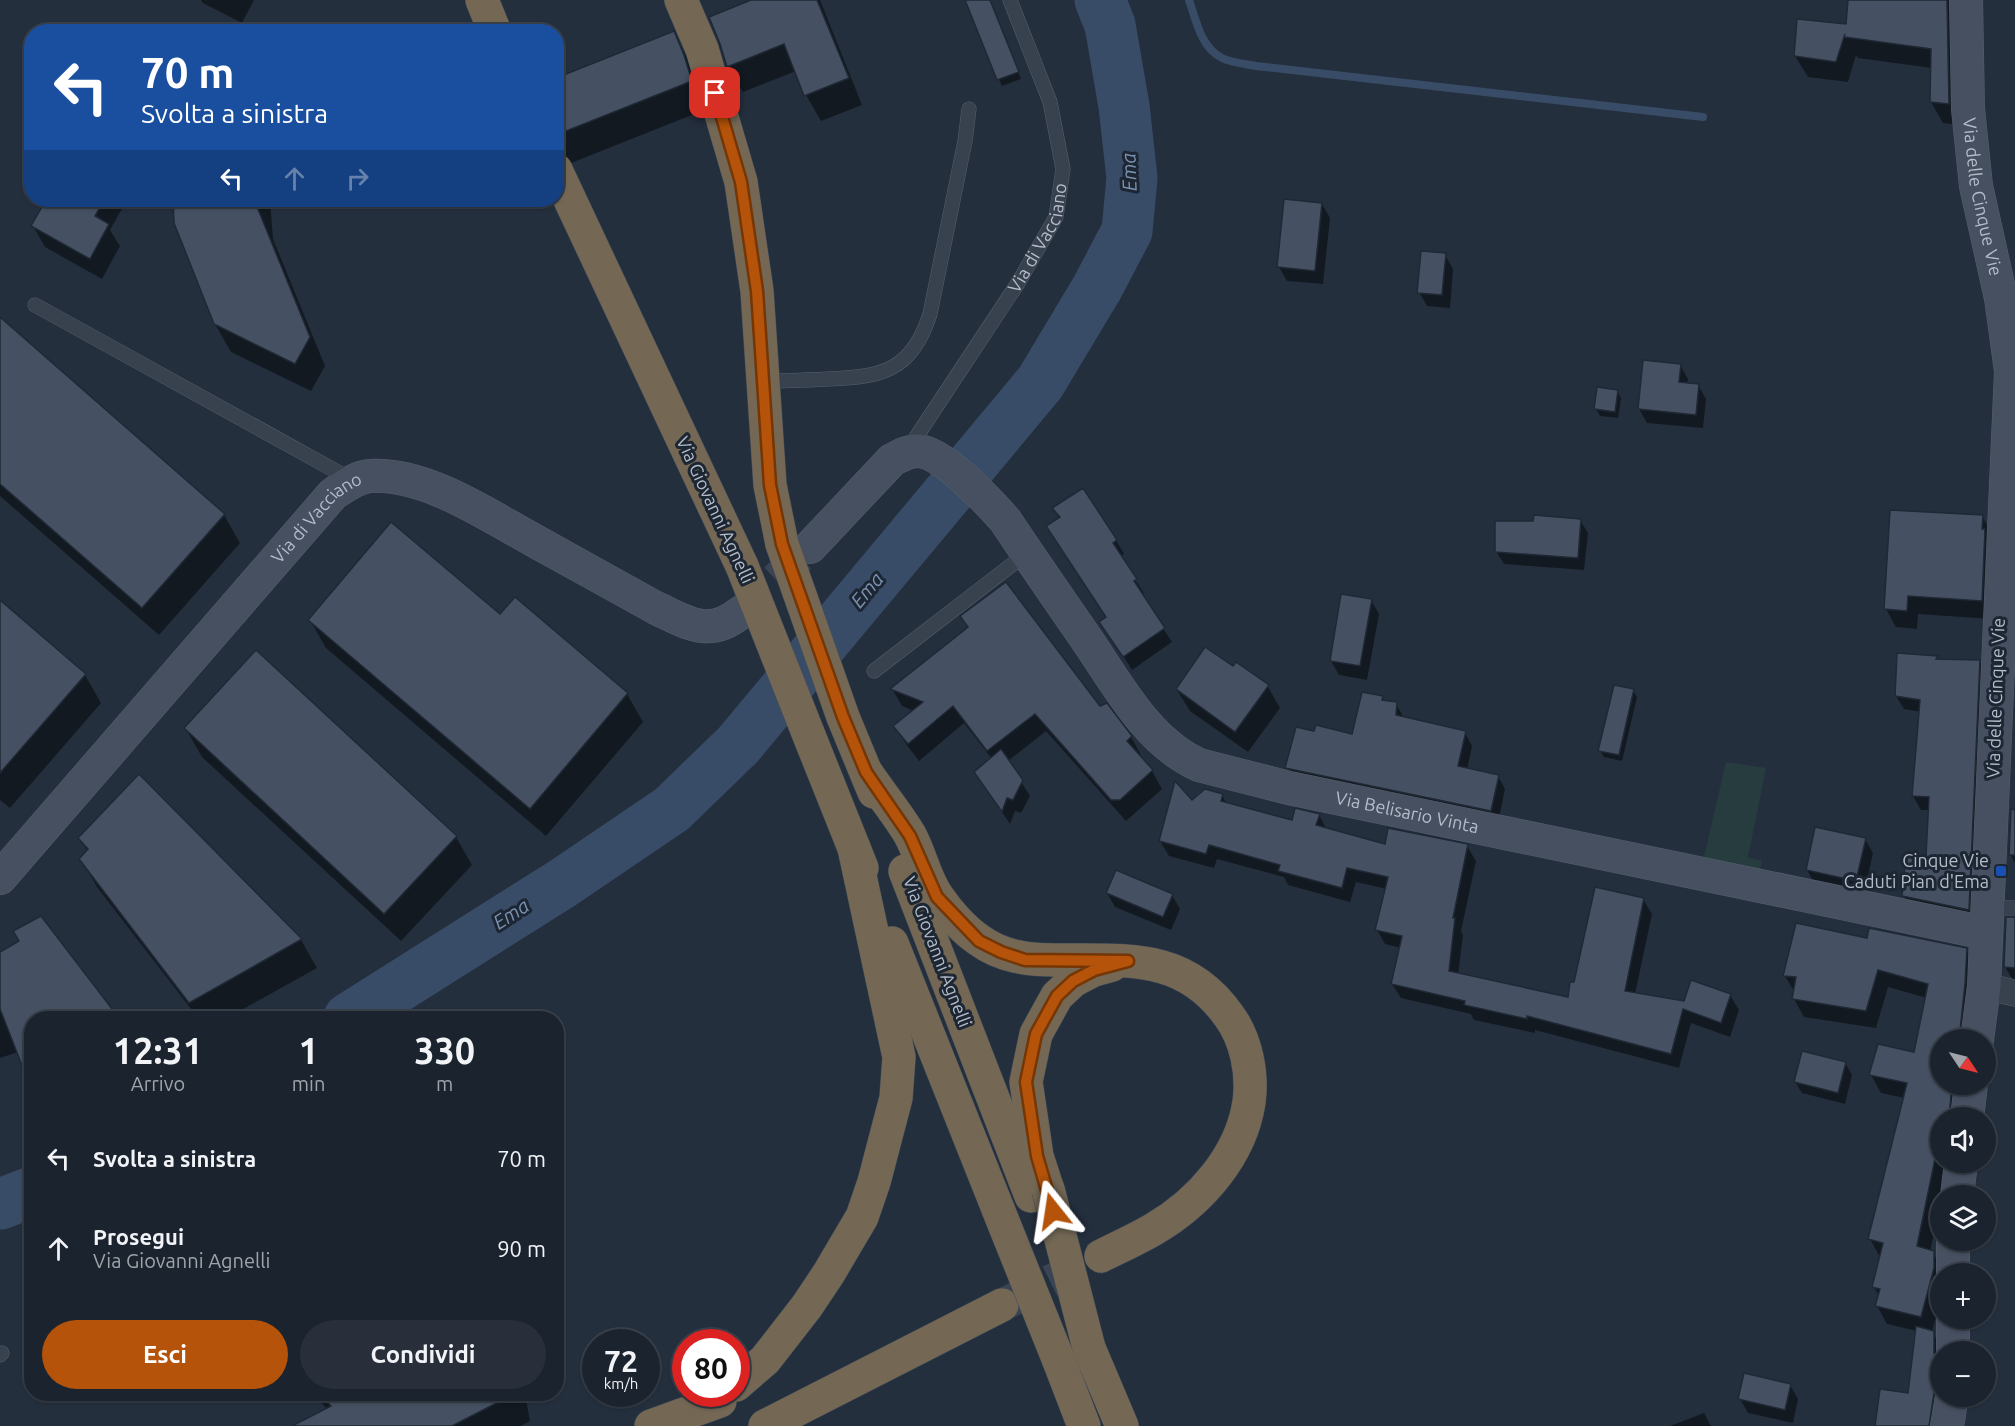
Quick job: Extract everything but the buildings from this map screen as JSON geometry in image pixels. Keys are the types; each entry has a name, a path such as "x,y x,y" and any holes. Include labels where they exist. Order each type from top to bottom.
{"highway":[{"path":"482,0 492,24"},
{"name":"Via Giovanni Agnelli","path":"681,0 702,49 741,182 757,291 770,485 796,545 843,717 1039,1192"},
{"name":"Via Giovanni Agnelli","path":"564,187 742,566 1084,1426"},
{"path":"866,772 910,836 937,897 979,941 1025,960 1152,963 1189,977 1220,1004 1236,1026 1241,1037 1250,1076 1250,1096 1247,1116 1239,1139 1223,1167 1192,1202 1153,1229 1101,1256"},
{"path":"750,1373 765,1360 807,1306 862,1217 874,1182 896,1098 900,1057 854,848"},
{"path":"1122,1426 1089,1348 1039,1192 1037,1156 1026,1082 1036,1034 1057,996 1073,981 1094,970 1128,961"},
{"path":"765,1426 1002,1305"},
{"path":"651,1426 695,1407"},
{"path":"686,1426 710,1407"}],"street":[{"name":"Via delle Cinque Vie","path":"1966,0 1968,109 1976,186 2001,298 2011,371 1996,916 1978,1029"},
{"name":"Via Belisario Vinta","path":"906,453 919,451 951,468 990,502 1005,520 1132,706 1164,743 1199,765 1289,788 1996,916"},
{"name":"Via di Vacciano","path":"796,545 892,460 906,453"},
{"name":"Via di Vacciano","path":"0,878 333,494 367,476 383,476 423,484 462,501 656,608 689,623 709,627 722,625 740,613"},
{"path":"1984,986 2015,993"},
{"path":"1947,1426 1950,1407"}],"lane":[{"name":"Via di Vacciano","path":"906,453 1018,283 1056,217 1063,169 1050,102 1010,0"},
{"path":"764,381 871,376 897,365 914,349 923,336 930,314 965,141 969,109"},
{"path":"35,305 354,481"},
{"path":"874,671 1027,553"}],"green space":[{"path":"1726,762 1766,768 1748,857 1762,861 1760,871 1704,857"}],"waterway":[{"name":"Ema","path":"360,1011 563,883 672,809 738,745 1040,383 1097,288 1127,231 1132,178 1124,106 1110,25 1100,0"},
{"path":"1189,0 1200,33 1209,48 1222,58 1235,62 1703,117"},
{"name":"Ema","path":"0,1204 24,1195"}],"tunnel":[{"path":"740,613 809,548"},
{"path":"1006,1303 1101,1256"}],"place":[{"name":"Cinque Vie Caduti Pian d'Ema","path":"2001,871"}],"route":[{"path":"715,93 741,182 757,291 770,485 782,544 843,717 866,772 910,836 937,897 979,941 1025,960 1128,961 1094,970 1073,981 1057,996 1036,1034 1026,1082 1037,1156 1053,1211"}]}
